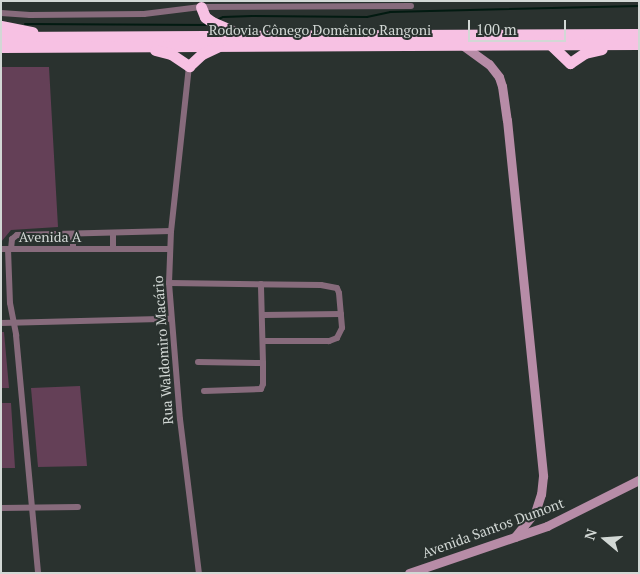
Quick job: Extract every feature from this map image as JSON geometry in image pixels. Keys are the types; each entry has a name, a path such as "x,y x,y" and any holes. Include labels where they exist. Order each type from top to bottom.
{"highway":[{"path":"201,7 205,17 216,25 250,36"},
{"path":"1,26 61,37"},
{"name":"Rodovia Cônego Domênico Rangoni","path":"1,38 639,34"},
{"path":"549,43 570,63 590,50 639,48"},
{"name":"Rodovia Cônego Domênico Rangoni","path":"1,47 639,44"},
{"path":"140,46 171,54 189,66 202,54 221,46"}],"main road":[{"path":"460,44 489,64 499,76 507,120 543,476 541,494 535,512 515,537"},
{"name":"Avenida Santos Dumont","path":"409,573 515,537 576,513 639,480"}],"street":[{"path":"1,13 30,16 144,14 201,7 411,6"},
{"name":"Rua Waldomiro Macário","path":"189,66 171,231 169,283 170,319 180,419 199,573"},
{"name":"Avenida A","path":"170,249 7,249 12,239 17,235 171,231"},
{"path":"113,232 113,249"},
{"path":"73,234 73,249"},
{"path":"7,249 10,303 14,323 38,573"},
{"path":"169,283 321,285 337,288 342,314 342,328 337,338 329,341 263,341"},
{"path":"204,391 261,389 263,384 263,341 261,284"},
{"path":"262,315 342,314"},
{"path":"1,323 170,319"},
{"path":"198,362 263,363"},
{"path":"1,508 78,507"}],"shaded area":[{"path":"1,67 49,67 58,227 11,230 1,242"},
{"path":"1,332 4,332 9,388 1,388"},
{"path":"80,386 87,466 38,467 31,388"},
{"path":"1,403 11,403 15,468 1,468"}],"waterway":[{"path":"219,19 223,17 252,16 367,17 390,12 639,6"},
{"path":"25,24 208,25"}]}
